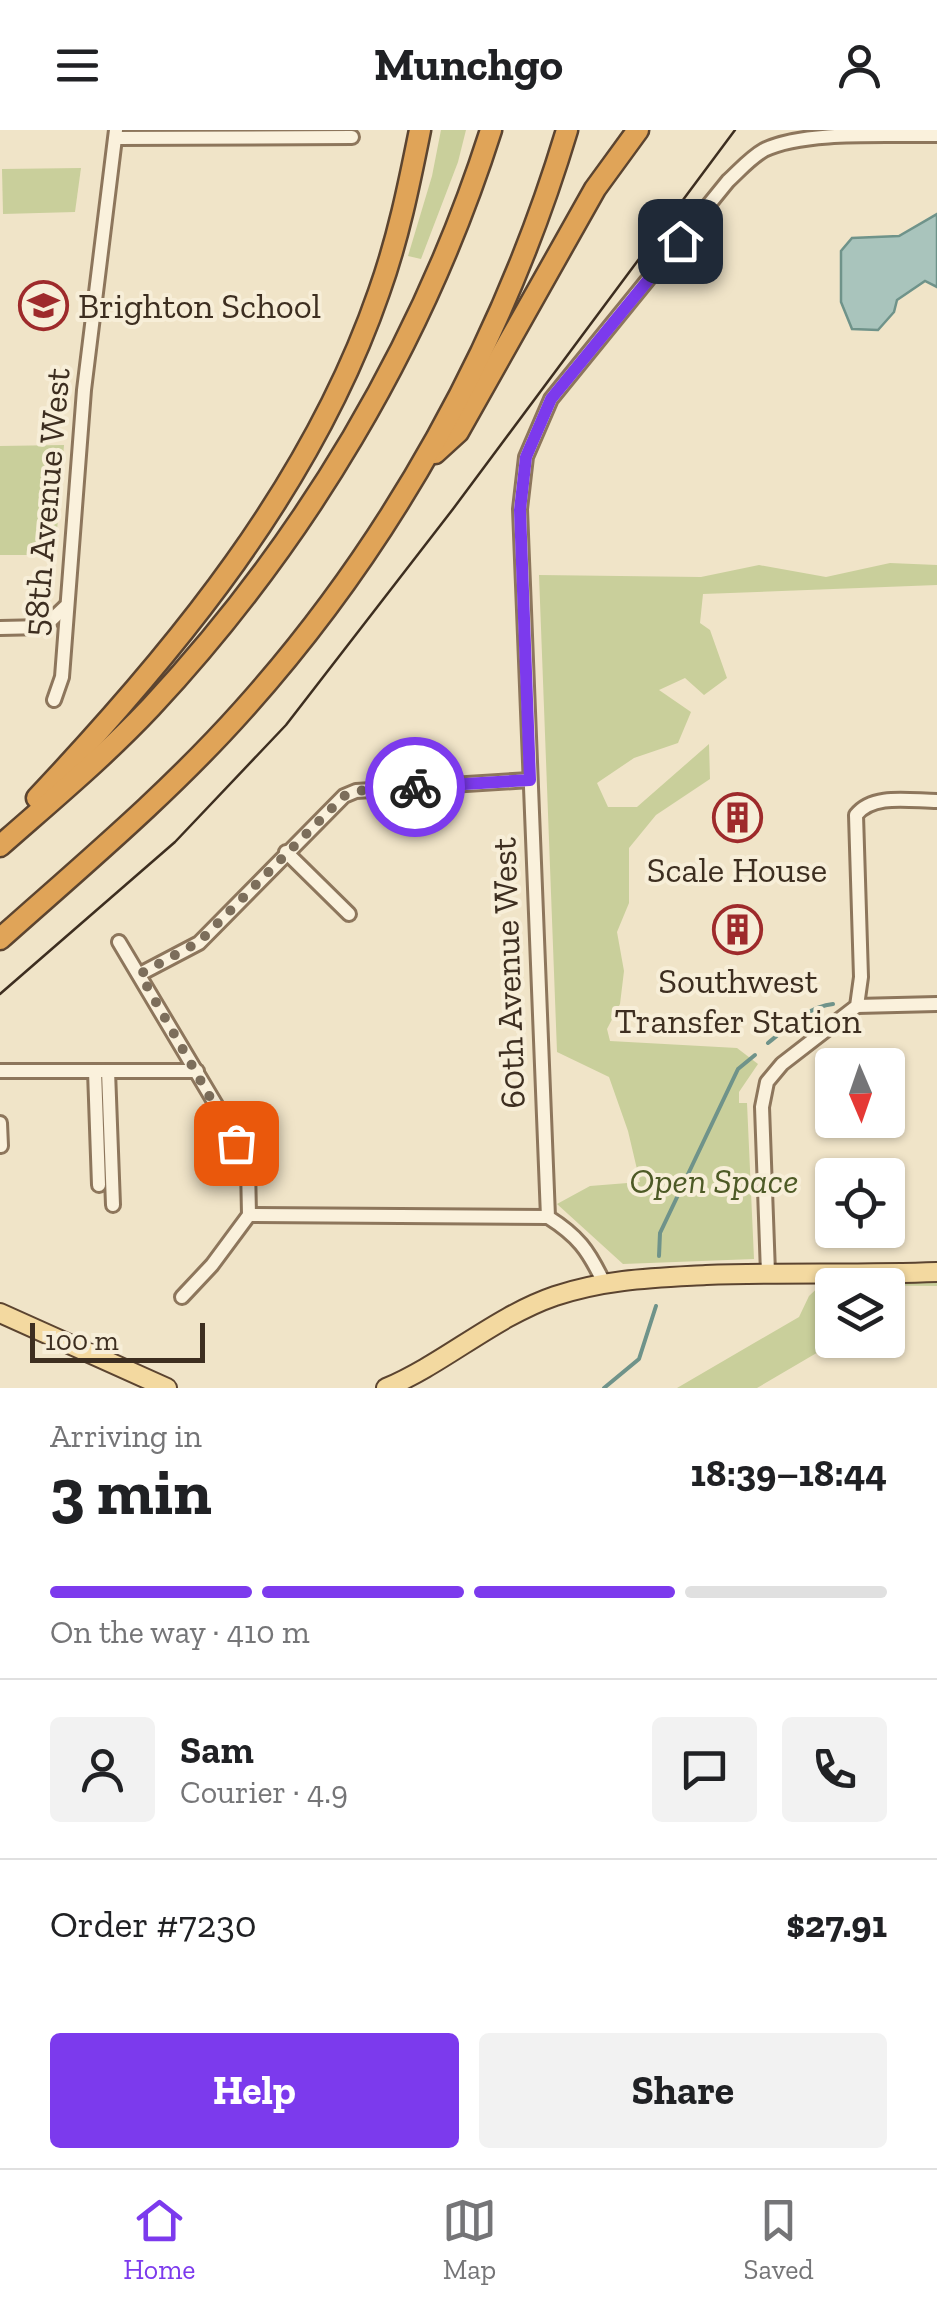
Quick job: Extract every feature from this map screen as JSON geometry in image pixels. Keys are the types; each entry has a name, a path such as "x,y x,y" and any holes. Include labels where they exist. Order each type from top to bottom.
{"highway":[{"path":"0,837 118,712 194,618 313,440 354,358 380,292 420,130"},
{"path":"0,846 148,710 242,601 284,544 376,398 412,327 463,210 491,130"},
{"path":"0,940 188,768 244,710 344,585 422,464 480,355 510,289 567,130"},
{"path":"422,464 458,432 585,205 638,130"}],"main road":[{"path":"386,1388 507,1319 551,1298 603,1282 768,1273 937,1272"},
{"path":"0,1313 167,1388"}],"street":[{"path":"116,134 352,137"},
{"name":"58th Avenue West","path":"54,700 62,677 84,390 116,134"},
{"name":"60th Avenue West","path":"548,1217 520,510 526,457 535,431 551,399 728,181 757,155 788,140 937,135"},
{"path":"0,628 44,627 65,607"},
{"path":"140,974 199,942 338,800 356,791 530,780"},
{"path":"858,1006 861,977 856,815 862,807 876,801 937,802"},
{"path":"286,852 349,914"},
{"path":"119,942 226,1120 248,1166 249,1215 182,1297"},
{"path":"768,1273 762,1107 767,1082 782,1064 858,1006 937,1004"},
{"path":"0,1070 197,1071"},
{"path":"98,1184 101,1071"},
{"path":"101,1071 113,1204"},
{"path":"0,1123 1,1146"},
{"path":"249,1215 548,1217 569,1230 588,1251 603,1282"}],"green space":[{"path":"441,130 466,130 421,259 408,256"},
{"path":"81,168 75,212 3,214 2,169"},
{"path":"64,445 55,555 0,555 0,446"},
{"name":"Open Space","path":"890,563 937,565 937,585 703,594 700,623 710,630 727,678 704,695 685,678 659,690 691,712 678,743 634,758 597,783 608,807 637,807 709,744 710,779 656,815 629,848 629,903 617,932 624,971 620,1004 607,1029 610,1041 737,1048 758,1064 739,1092 739,1103 747,1103 754,1259 623,1264 557,1204 590,1186 640,1182 609,1077 557,1052 539,575 701,577 759,565 826,577"},
{"path":"905,1279 937,1279 937,1286 905,1286"},
{"path":"815,1290 815,1354 757,1388 677,1388 799,1317"}],"water":[{"path":"937,214 937,287 925,281 897,300 894,312 878,330 852,329 841,302 841,251 852,238 899,236"}],"waterway":[{"path":"768,1043 806,1013 833,1004"},
{"path":"659,1256 660,1233 738,1069 755,1055"},
{"path":"604,1388 639,1359 656,1306"}],"tram line":[{"path":"0,994 175,842 286,725 453,509 735,130"}],"way so far":[{"path":"236,1143 140,974 199,942 344,796 356,791 415,787"}],"place":[{"name":"Brighton School","path":"43,306"},
{"name":"Scale House","path":"737,818"},
{"name":"Southwest Transfer Station","path":"738,929"}],"route":[{"path":"415,787 530,780 520,510 526,457 551,399 680,241"}]}
